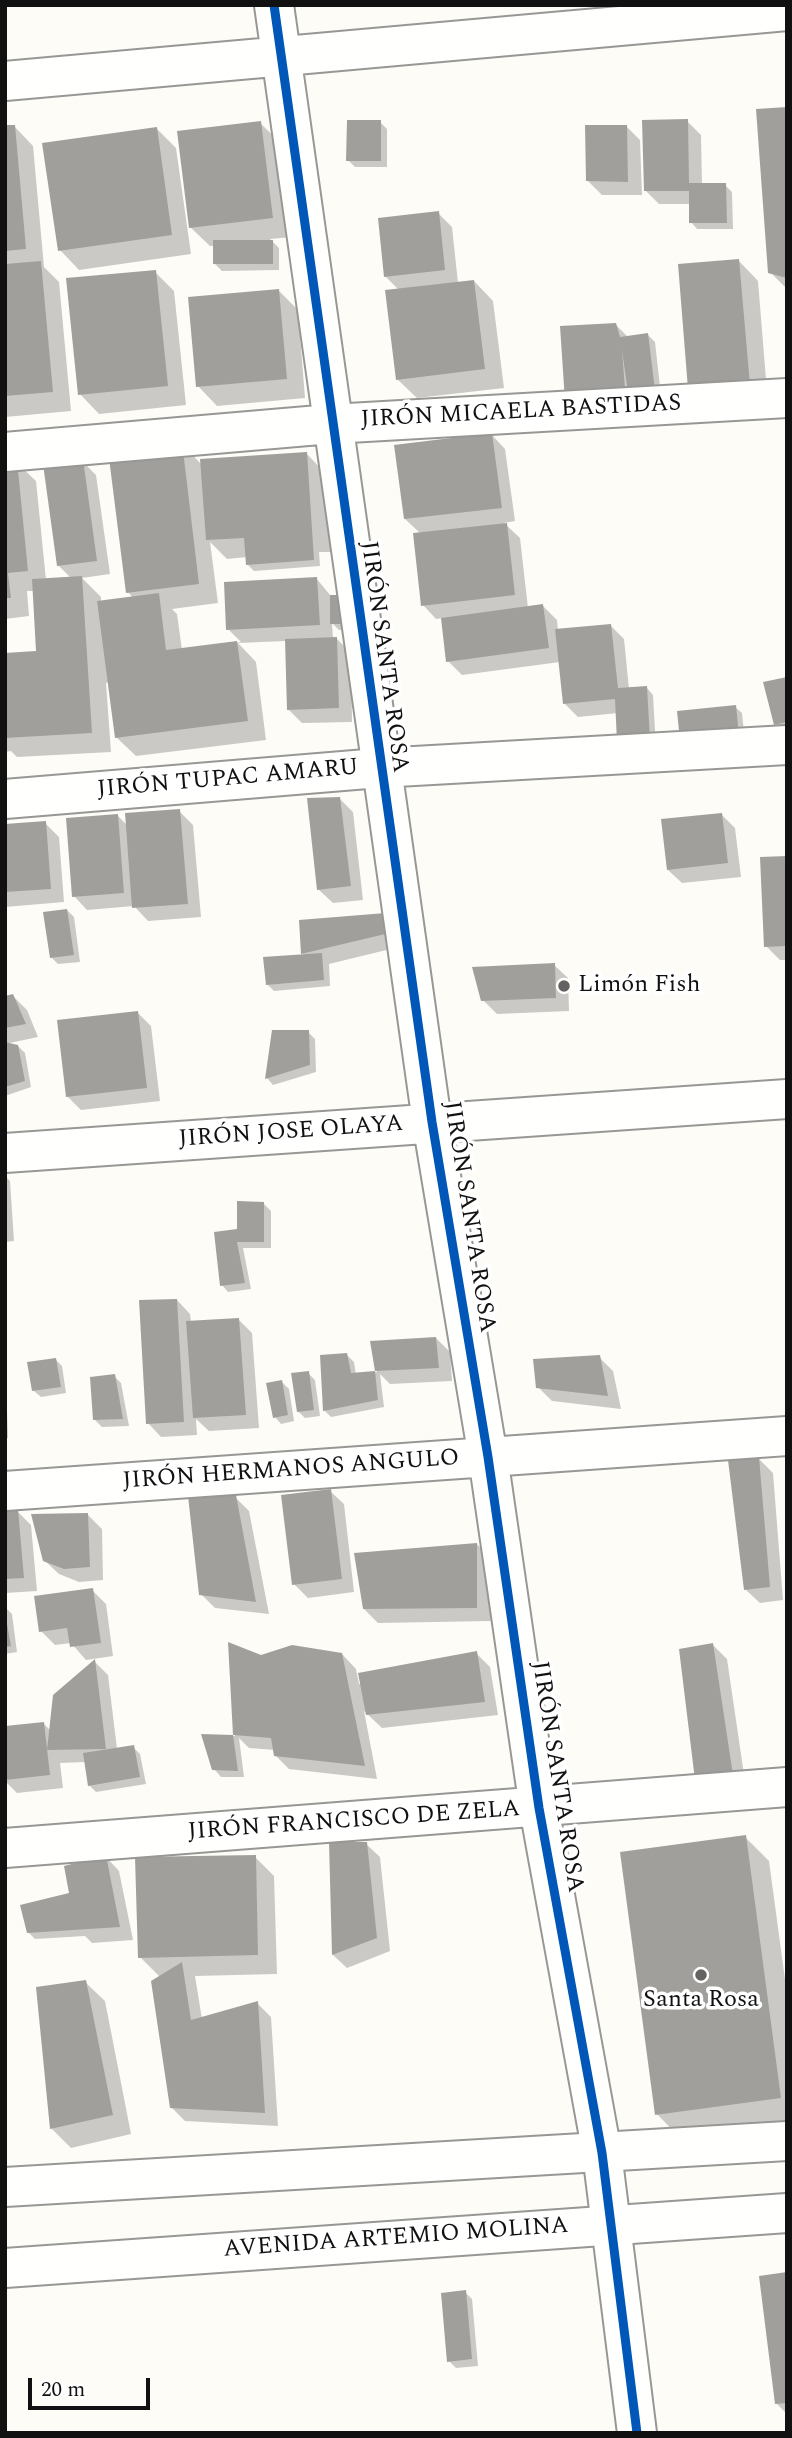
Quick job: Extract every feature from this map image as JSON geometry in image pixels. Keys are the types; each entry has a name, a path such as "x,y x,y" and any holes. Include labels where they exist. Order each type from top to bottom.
{"street":[{"name":"JIRÓN SANTA ROSA","path":"274,5 379,768 432,1122 488,1457 539,1808 602,2152 637,2433"},
{"path":"5,81 787,10"},
{"name":"JIRÓN MICAELA BASTIDAS","path":"5,452 331,424 787,398"},
{"name":"JIRÓN TUPAC AMARU","path":"5,799 379,768 787,745"},
{"name":"JIRÓN JOSE OLAYA","path":"5,1153 787,1099"},
{"name":"JIRÓN HERMANOS ANGULO","path":"5,1491 787,1436"},
{"name":"JIRÓN FRANCISCO DE ZELA","path":"5,1848 787,1787"},
{"path":"5,2187 787,2141"},
{"name":"AVENIDA ARTEMIO MOLINA","path":"5,2268 787,2213"}],"building":[{"path":"787,107 787,278 768,273 756,109"},
{"path":"688,119 689,183 726,183 727,223 689,223 689,191 644,191 642,120"},
{"path":"347,120 381,120 381,161 346,161"},
{"path":"261,121 273,218 189,228 177,131"},
{"path":"5,125 15,125 26,249 5,251"},
{"path":"585,125 627,125 628,182 586,181"},
{"path":"157,127 172,235 58,251 42,143"},
{"path":"439,211 445,270 384,277 378,218"},
{"path":"213,240 273,240 273,264 213,264"},
{"path":"739,259 750,385 688,389 678,264"},
{"path":"41,261 53,392 5,396 5,264"},
{"path":"156,270 168,386 78,395 66,278"},
{"path":"474,280 485,369 396,380 385,290"},
{"path":"279,289 287,379 196,387 188,297"},
{"path":"616,323 620,337 648,333 655,390 628,393 622,350 626,402 565,401 560,326"},
{"path":"492,433 502,508 404,519 394,445"},
{"path":"182,442 199,584 126,593 108,450"},
{"path":"307,452 314,560 246,565 244,538 206,540 200,459"},
{"path":"83,459 97,561 57,566 43,464"},
{"path":"17,460 28,571 8,573 11,598 5,598 5,461"},
{"path":"507,523 515,595 421,606 413,533"},
{"path":"82,576 92,733 5,738 5,653 36,651 32,579"},
{"path":"317,577 320,625 226,630 224,582"},
{"path":"159,593 166,650 237,641 248,721 115,738 97,601"},
{"path":"330,595 353,595 353,624 330,624"},
{"path":"543,604 549,648 446,662 441,618"},
{"path":"611,624 618,688 647,686 650,740 617,742 615,699 563,704 555,629"},
{"path":"337,637 339,708 287,710 285,639"},
{"path":"787,677 787,722 774,725 763,682"},
{"path":"736,705 739,735 680,741 677,711"},
{"path":"340,797 351,886 317,890 307,798"},
{"path":"180,809 188,904 132,908 125,813"},
{"path":"722,813 728,863 667,870 661,819"},
{"path":"118,814 124,893 72,897 66,818"},
{"path":"46,821 51,889 5,892 5,824"},
{"path":"787,856 787,946 764,947 760,857"},
{"path":"67,909 74,955 50,958 43,912"},
{"path":"398,912 398,931 301,954 299,920"},
{"path":"322,953 324,980 266,985 263,957"},
{"path":"555,963 556,998 481,1001 472,967"},
{"path":"13,994 26,1024 5,1028 5,996"},
{"path":"138,1011 147,1088 66,1097 57,1020"},
{"path":"272,1030 309,1030 310,1065 265,1079"},
{"path":"5,1042 18,1045 25,1081 5,1087"},
{"path":"237,1201 264,1202 264,1242 237,1242 245,1283 220,1286 214,1232 237,1229"},
{"path":"177,1299 184,1422 146,1424 139,1300"},
{"path":"239,1318 246,1415 193,1418 186,1321"},
{"path":"436,1337 439,1368 375,1371 370,1341"},
{"path":"347,1353 351,1373 375,1371 378,1400 323,1411 320,1355"},
{"path":"600,1355 608,1396 536,1388 533,1359"},
{"path":"56,1358 61,1387 32,1391 27,1362"},
{"path":"309,1371 314,1410 297,1412 291,1373"},
{"path":"115,1374 123,1419 93,1420 90,1377"},
{"path":"282,1380 288,1415 273,1418 266,1383"},
{"path":"759,1457 770,1587 744,1590 728,1460"},
{"path":"331,1489 342,1579 292,1585 281,1495"},
{"path":"236,1495 256,1602 199,1595 188,1496"},
{"path":"18,1509 24,1578 5,1579 5,1510"},
{"path":"88,1513 90,1567 64,1569 43,1561 31,1514"},
{"path":"477,1543 477,1608 363,1609 354,1553"},
{"path":"93,1588 101,1643 70,1647 67,1628 39,1632 34,1596"},
{"path":"5,1612 11,1646 5,1647"},
{"path":"228,1642 261,1655 292,1645 342,1653 365,1766 274,1756 271,1738 233,1735"},
{"path":"713,1643 733,1775 695,1780 679,1649"},
{"path":"477,1651 485,1702 366,1715 358,1673"},
{"path":"95,1659 106,1749 47,1750 53,1695"},
{"path":"44,1722 50,1775 5,1780 5,1726"},
{"path":"201,1734 233,1735 238,1771 212,1770"},
{"path":"134,1745 140,1777 88,1786 83,1753"},
{"name":"Santa Rosa","path":"746,1835 781,2098 655,2115 620,1852"},
{"path":"329,1842 367,1842 377,1938 332,1955"},
{"path":"106,1855 120,1927 27,1933 20,1905 69,1893 64,1866"},
{"path":"256,1855 258,1955 138,1958 135,1857"},
{"path":"182,1962 191,2020 258,2001 265,2113 170,2108 151,1981"},
{"path":"86,1980 113,2115 50,2129 36,1987"},
{"path":"787,2272 787,2403 775,2404 759,2276"},
{"path":"466,2290 472,2359 447,2362 441,2293"}],"cycle path":[{"path":"274,5 432,1122 488,1457 539,1808 602,2153 637,2433"}],"place":[{"name":"Limón Fish","path":"564,986"},
{"name":"Santa Rosa","path":"701,1975"}]}
